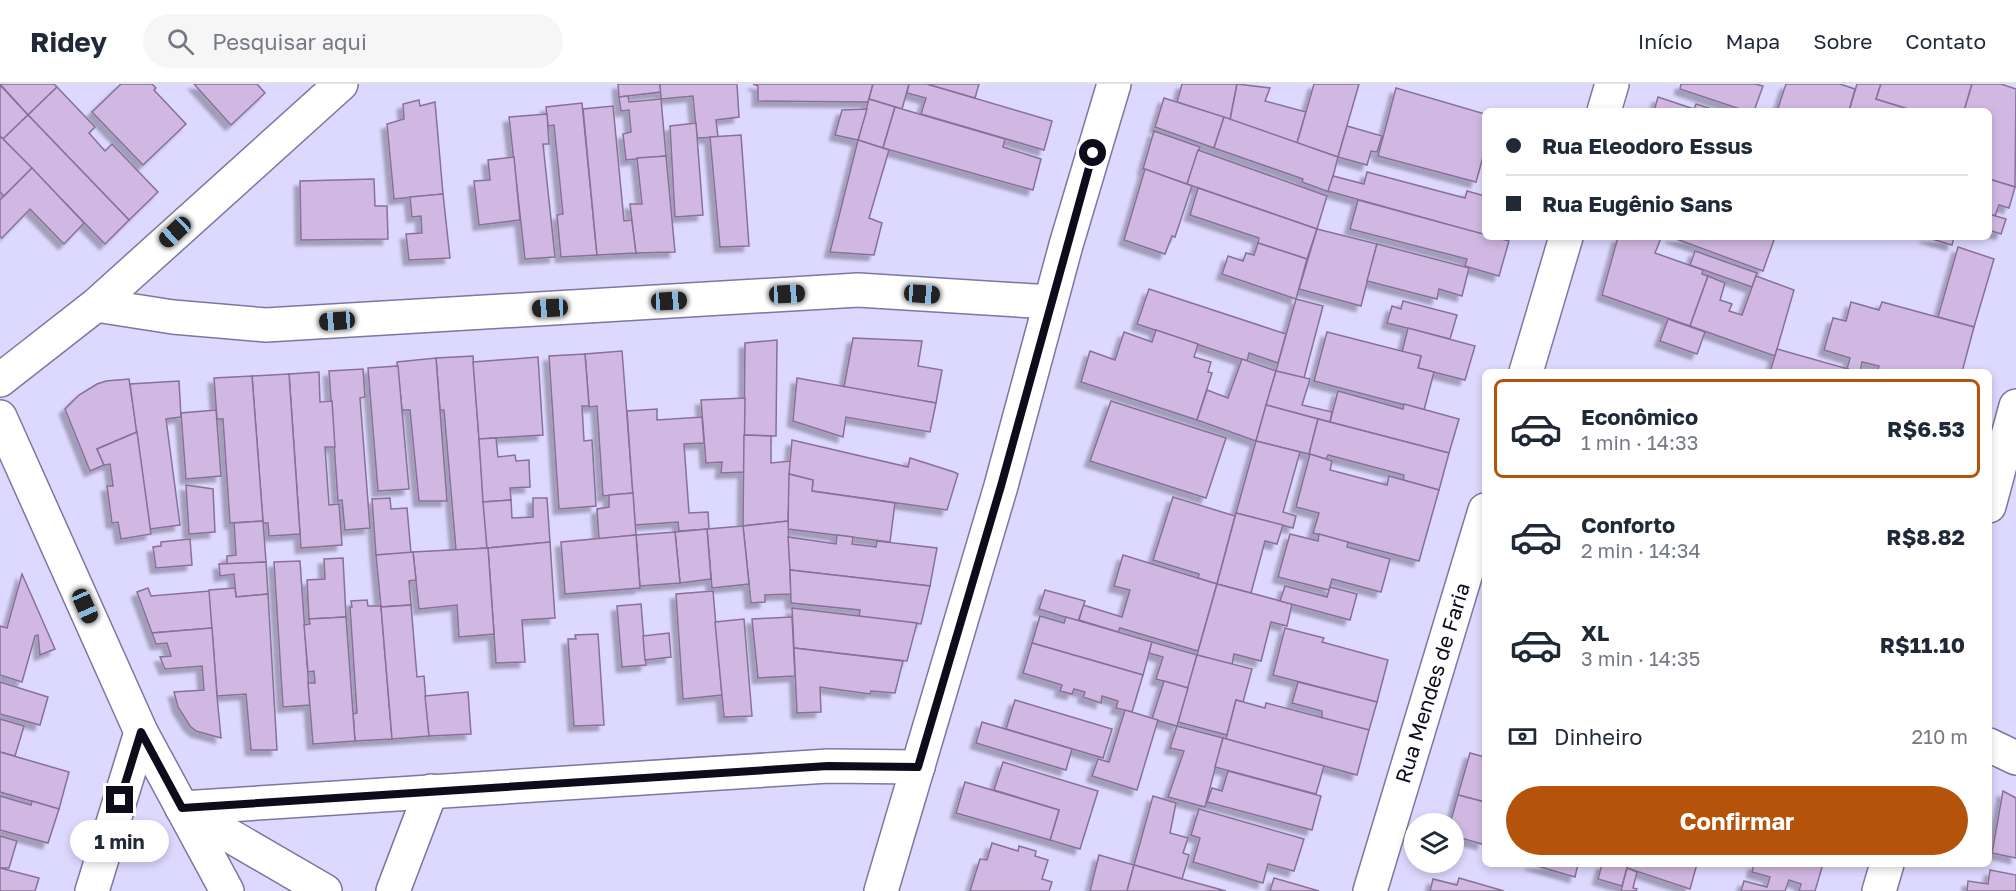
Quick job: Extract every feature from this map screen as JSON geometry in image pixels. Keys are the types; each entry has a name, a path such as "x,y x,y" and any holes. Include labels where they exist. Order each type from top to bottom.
{"street":[{"path":"0,380 96,305 341,84"},
{"path":"881,891 1001,486 1050,302 1114,84"},
{"path":"1605,108 1612,84"},
{"path":"1527,369 1565,240"},
{"path":"96,305 173,317 266,325 858,290 1050,302"},
{"path":"1992,495 2016,406"},
{"path":"0,417 141,732 227,891"},
{"name":"Rua Mendes de Faria","path":"1370,891 1482,520"},
{"path":"92,891 141,732"},
{"path":"1992,746 2016,758"},
{"path":"182,808 828,766 918,767"},
{"path":"393,891 431,791"},
{"path":"182,808 325,891"},
{"path":"1879,891 1886,867"}],"building":[{"path":"0,84 54,84 57,87 28,115"},
{"path":"121,84 152,84 156,88 154,90 186,124 143,165 92,112"},
{"path":"194,84 257,84 265,93 231,125"},
{"path":"618,84 660,84 661,92 619,97"},
{"path":"660,84 737,84 739,117 716,120 718,137 697,138 693,96 661,99"},
{"path":"753,84 873,84 868,102 758,101 758,86"},
{"path":"873,84 909,84 902,109 869,99"},
{"path":"909,84 927,84 1052,121 1044,150 921,114 926,98 907,93"},
{"path":"927,84 979,84 975,98"},
{"path":"1182,84 1237,84 1230,120 1177,102"},
{"path":"1237,84 1270,88 1265,101 1306,112 1297,143 1230,120"},
{"path":"1314,84 1359,84 1338,157 1297,143"},
{"path":"1681,84 1755,84 1763,86 1755,108 1737,108 1680,89"},
{"path":"1786,84 1840,84 1855,89 1850,108 1778,108"},
{"path":"1857,84 1881,84 1876,99 1905,108 1850,108"},
{"path":"1881,84 1972,84 1965,108 1905,108 1876,99"},
{"path":"1972,84 2001,84 2016,89 2015,187 1992,180 1992,108 1965,108"},
{"path":"0,85 28,115 3,139 0,136"},
{"path":"57,87 95,127 89,133 105,151 112,144 158,192 129,220 28,115"},
{"path":"1396,88 1482,113 1482,161 1476,182 1378,156"},
{"path":"628,96 629,102 661,99 666,156 626,160 623,134 631,132 629,110 621,111 619,97"},
{"path":"1658,97 1691,108 1655,108"},
{"path":"1164,98 1224,117 1214,148 1155,127"},
{"path":"869,99 895,107 883,148 858,140"},
{"path":"419,100 420,106 435,102 443,194 394,199 387,124 404,119 403,104"},
{"path":"582,103 597,255 561,257 557,215 563,214 554,125 548,126 546,107"},
{"path":"1696,104 1709,108 1694,108"},
{"path":"613,106 624,221 632,220 636,253 597,255 583,109"},
{"path":"895,107 1005,139 1003,147 1041,159 1033,190 883,148"},
{"path":"867,109 858,140 835,135 842,110"},
{"path":"547,114 549,144 543,144 555,257 525,259 509,117"},
{"path":"28,115 129,220 105,244 3,139"},
{"path":"1224,117 1338,157 1329,192 1302,182 1303,179 1214,148"},
{"path":"696,123 703,215 675,217 670,126"},
{"path":"1347,126 1382,136 1377,152 1371,151 1367,165 1338,157"},
{"path":"1154,131 1200,147 1187,184 1143,169"},
{"path":"741,135 749,246 720,247 710,137"},
{"path":"0,136 32,168 4,196 0,192"},
{"path":"858,140 889,150 869,218 882,223 874,255 830,252"},
{"path":"1198,150 1327,196 1317,229 1187,184"},
{"path":"666,156 675,252 636,253 630,204 642,204 637,158"},
{"path":"514,157 520,220 479,225 474,181 490,180 488,160"},
{"path":"32,168 84,223 64,244 30,209 2,238 0,236 0,200"},
{"path":"1145,169 1192,186 1175,237 1172,236 1165,254 1124,240"},
{"path":"1367,172 1465,198 1467,191 1482,195 1482,234 1328,191 1333,176 1364,184"},
{"path":"374,179 375,206 387,206 388,239 301,240 300,181"},
{"path":"1992,180 2015,187 2009,208 1999,205 1995,216 1992,215"},
{"path":"1198,188 1317,229 1307,259 1258,243 1259,238 1190,215"},
{"path":"443,194 450,258 409,260 406,234 422,233 421,216 412,217 410,197"},
{"path":"1358,200 1482,234 1482,240 1509,241 1499,276 1465,266 1467,259 1350,229"},
{"path":"1992,215 2006,219 2001,234 1992,231"},
{"path":"1317,229 1377,244 1361,306 1299,289"},
{"path":"1617,240 1660,240 1655,253 1703,270 1702,274 1708,276 1690,326 1602,295"},
{"path":"1679,240 1774,240 1763,271"},
{"path":"1935,240 1953,240 1952,245"},
{"path":"1258,243 1307,259 1296,299 1222,274 1228,256 1243,261 1246,253 1254,255"},
{"path":"1377,244 1469,268 1462,296 1439,289 1437,299 1367,281"},
{"path":"1958,247 1994,259 1974,327 1938,317"},
{"path":"1695,251 1757,273 1752,287 1690,265"},
{"path":"1708,276 1725,283 1720,300 1732,304 1729,311 1742,315 1756,276 1794,290 1775,356 1690,326"},
{"path":"1149,289 1286,334 1278,363 1249,353 1247,361 1137,324"},
{"path":"1296,299 1323,306 1304,378 1276,371"},
{"path":"1403,301 1457,315 1450,339 1387,323 1392,306 1401,309"},
{"path":"1851,302 1879,310 1882,302 1974,327 1963,369 1878,369 1879,366 1862,362 1861,369 1847,369 1850,358 1824,350 1833,318 1846,321"},
{"path":"1668,319 1705,332 1697,354 1660,341"},
{"path":"1408,328 1475,346 1465,380 1418,368 1421,356 1402,352"},
{"path":"1156,330 1198,344 1194,357 1211,362 1208,372 1212,373 1197,420 1081,382 1090,351 1115,360 1124,332 1152,342"},
{"path":"1327,332 1421,356 1418,368 1434,372 1424,410 1314,381"},
{"path":"853,338 922,341 918,366 942,370 936,403 844,387"},
{"path":"777,340 776,436 744,435 745,343"},
{"path":"1777,349 1848,369 1771,369"},
{"path":"622,351 633,493 603,496 597,406 589,407 585,354"},
{"path":"585,354 589,406 582,406 584,441 592,440 596,506 559,509 549,356"},
{"path":"473,356 487,548 456,550 444,410 440,410 436,358"},
{"path":"538,357 543,435 479,439 473,362"},
{"path":"436,358 447,501 419,501 410,410 402,410 397,362"},
{"path":"1242,359 1276,371 1256,441 1197,420 1207,390 1228,398"},
{"path":"398,366 409,489 378,491 368,368"},
{"path":"363,369 365,397 360,398 370,528 345,530 342,500 338,501 329,371"},
{"path":"1276,371 1310,379 1302,405 1332,412 1330,422 1266,405"},
{"path":"319,372 320,402 332,401 335,447 325,447 329,505 339,504 342,545 301,548 289,374"},
{"path":"289,374 300,534 269,536 268,523 263,523 252,376"},
{"path":"252,376 263,521 230,523 223,419 217,419 214,378"},
{"path":"797,378 936,403 930,432 846,417 843,437 793,421"},
{"path":"129,379 137,432 97,449 104,465 90,471 65,409 79,395 97,384"},
{"path":"179,381 181,417 166,419 180,525 150,529 130,384"},
{"path":"1338,391 1403,409 1404,404 1459,419 1449,453 1330,422"},
{"path":"745,398 744,472 721,473 722,462 706,463 701,400"},
{"path":"1111,401 1226,438 1206,498 1090,461"},
{"path":"1266,405 1318,419 1309,454 1256,441"},
{"path":"657,409 657,420 702,417 704,443 684,444 689,513 708,512 709,529 679,531 678,522 635,525 627,411"},
{"path":"216,410 221,476 186,479 181,413"},
{"path":"1318,419 1449,453 1439,490 1403,480 1404,475 1328,455 1326,459 1309,454"},
{"path":"137,432 151,534 121,539 118,522 112,523 107,486 113,486 110,464 104,465 97,449"},
{"path":"744,435 771,436 771,463 791,461 788,521 743,526"},
{"path":"496,438 498,457 515,455 516,461 529,460 530,487 510,488 511,500 483,502 479,439"},
{"path":"792,440 908,467 910,458 954,472 958,474 947,510 812,491 813,480 789,474"},
{"path":"1256,441 1300,452 1283,512 1296,516 1293,528 1236,513"},
{"path":"1310,454 1332,461 1330,470 1387,485 1389,476 1439,490 1419,561 1313,533 1319,513 1296,507"},
{"path":"789,474 813,480 812,491 895,503 890,542 788,529"},
{"path":"186,485 213,489 215,532 189,534"},
{"path":"633,493 636,535 599,539 597,509 609,507 609,495"},
{"path":"1173,497 1235,516 1217,584 1198,578 1199,574 1153,560"},
{"path":"390,498 391,509 407,508 411,553 376,555 372,499"},
{"path":"533,498 547,498 550,542 487,548 483,502 511,500 512,518 533,517"},
{"path":"1236,513 1283,525 1277,544 1265,541 1251,593 1217,584"},
{"path":"263,521 266,562 227,564 227,556 236,555 234,523"},
{"path":"788,521 791,594 765,595 765,602 751,603 743,526"},
{"path":"743,526 749,584 712,588 707,529"},
{"path":"707,529 711,579 680,583 675,532"},
{"path":"675,532 680,583 640,586 636,535"},
{"path":"1290,534 1318,541 1319,534 1348,542 1347,547 1390,559 1381,592 1332,579 1329,590 1278,577"},
{"path":"636,535 640,588 565,594 561,542"},
{"path":"837,535 853,537 852,544 876,547 877,541 937,548 930,586 790,570 788,537 836,544"},
{"path":"190,539 192,565 156,568 153,547 161,546 161,542"},
{"path":"550,542 555,618 522,620 525,662 496,663 488,548"},
{"path":"488,548 494,634 459,637 457,605 419,609 413,552"},
{"path":"413,552 416,580 409,581 411,605 381,607 376,555"},
{"path":"1123,555 1217,584 1198,651 1120,628 1118,632 1079,620 1083,605 1122,617 1130,590 1114,586"},
{"path":"343,558 346,617 309,619 307,580 325,579 324,559"},
{"path":"300,561 310,705 283,707 274,562"},
{"path":"266,562 268,594 236,597 234,574 220,576 219,564"},
{"path":"790,570 930,586 921,624 859,617 860,610 791,603"},
{"path":"22,574 55,649 40,655 38,635 35,636 22,682 0,675 0,626 7,628"},
{"path":"1217,584 1292,604 1287,626 1271,622 1261,661 1234,654 1232,665 1197,655"},
{"path":"1285,586 1327,597 1330,587 1357,594 1350,620 1280,601"},
{"path":"148,588 151,596 210,591 212,628 152,633 137,592"},
{"path":"235,588 236,597 268,594 277,750 251,750 246,694 217,696 209,590"},
{"path":"1045,590 1085,601 1078,621 1039,609"},
{"path":"713,591 722,695 683,699 676,594"},
{"path":"367,600 368,606 381,606 392,739 355,741 353,714 357,713 350,607 352,607 351,601"},
{"path":"641,604 646,665 622,667 617,606"},
{"path":"411,605 417,677 424,676 429,736 392,739 381,607"},
{"path":"792,608 917,623 907,661 794,648"},
{"path":"1040,616 1064,623 1066,617 1152,642 1143,675 1032,643"},
{"path":"346,617 355,741 313,744 308,683 315,683 314,671 308,672 304,625 310,624 309,619"},
{"path":"792,617 795,676 758,678 752,619"},
{"path":"744,619 752,716 724,717 715,622"},
{"path":"212,628 221,738 196,731 190,726 178,707 174,692 204,690 202,666 165,669 160,657 171,656 167,643 156,644 152,633"},
{"path":"1285,628 1324,638 1322,642 1388,660 1377,702 1273,675"},
{"path":"669,633 671,657 645,660 643,636"},
{"path":"598,634 604,725 574,726 568,639 576,639 575,635"},
{"path":"1152,642 1197,655 1188,688 1156,679 1163,657 1149,653"},
{"path":"1032,643 1143,675 1132,712 1116,708 1118,701 1102,696 1101,703 1083,697 1085,692 1074,689 1072,694 1060,691 1062,685 1023,673"},
{"path":"794,648 903,661 895,693 871,691 870,694 820,687 821,712 797,713"},
{"path":"1197,655 1252,669 1243,702 1236,700 1227,735 1178,722"},
{"path":"1164,681 1188,688 1177,726 1152,719"},
{"path":"0,682 48,697 40,725 0,714"},
{"path":"1298,682 1377,702 1369,730 1322,718 1322,711 1292,703"},
{"path":"468,692 471,734 429,736 425,696"},
{"path":"1015,700 1112,729 1103,758 1006,729"},
{"path":"1236,700 1265,708 1266,703 1369,730 1357,775 1226,739"},
{"path":"1125,710 1158,720 1137,790 1092,776 1098,759 1109,762"},
{"path":"0,719 24,726 15,756 0,752"},
{"path":"982,722 1072,749 1066,770 976,743"},
{"path":"1177,726 1223,738 1205,807 1168,797 1184,751 1170,748"},
{"path":"1223,738 1324,766 1316,794 1215,767"},
{"path":"0,752 69,772 59,809 0,792"},
{"path":"1470,753 1482,756 1482,801 1458,795"},
{"path":"1003,762 1098,791 1080,849 1050,840 1059,810 994,790"},
{"path":"1228,771 1321,796 1312,830 1207,802 1212,788 1222,791"},
{"path":"965,782 1059,810 1050,840 956,813"},
{"path":"2003,791 2016,798 2016,858 1992,853"},
{"path":"1458,795 1482,801 1482,844 1464,839 1464,813 1453,813"},
{"path":"0,796 31,805 32,801 59,809 48,843 0,830"},
{"path":"1153,796 1176,803 1170,833 1188,838 1183,853 1189,855 1182,879 1134,865"},
{"path":"1199,809 1304,839 1294,871 1268,864 1263,883 1193,862 1200,838 1191,835"},
{"path":"0,836 17,841 9,868 0,868"},
{"path":"992,843 1018,851 1019,846 1036,851 1035,856 1048,860 1042,879 1052,882 1049,891 970,891 980,859 987,860"},
{"path":"1099,855 1134,865 1127,891 1090,891"},
{"path":"1134,865 1182,879 1226,891 1127,891"},
{"path":"1540,867 1577,867 1575,877"},
{"path":"1601,867 1627,867 1622,886 1598,879"},
{"path":"1627,867 1696,867 1690,889"},
{"path":"1753,867 1822,867 1815,891 1799,891 1801,884 1789,880 1785,891 1741,891 1744,881 1767,887 1770,877 1752,872"},
{"path":"0,868 39,878 35,891 0,891"},
{"path":"1627,868 1637,872 1633,888 1637,889 1636,891 1621,891"},
{"path":"1990,870 2016,875 2016,891 1967,891 1968,881 1988,884"},
{"path":"1274,878 1319,891 1270,891"},
{"path":"1459,878 1504,891 1430,891 1433,879 1457,885"}],"route":[{"path":"120,800 141,732 182,808 828,766 918,767 1001,486 1093,153"}]}
